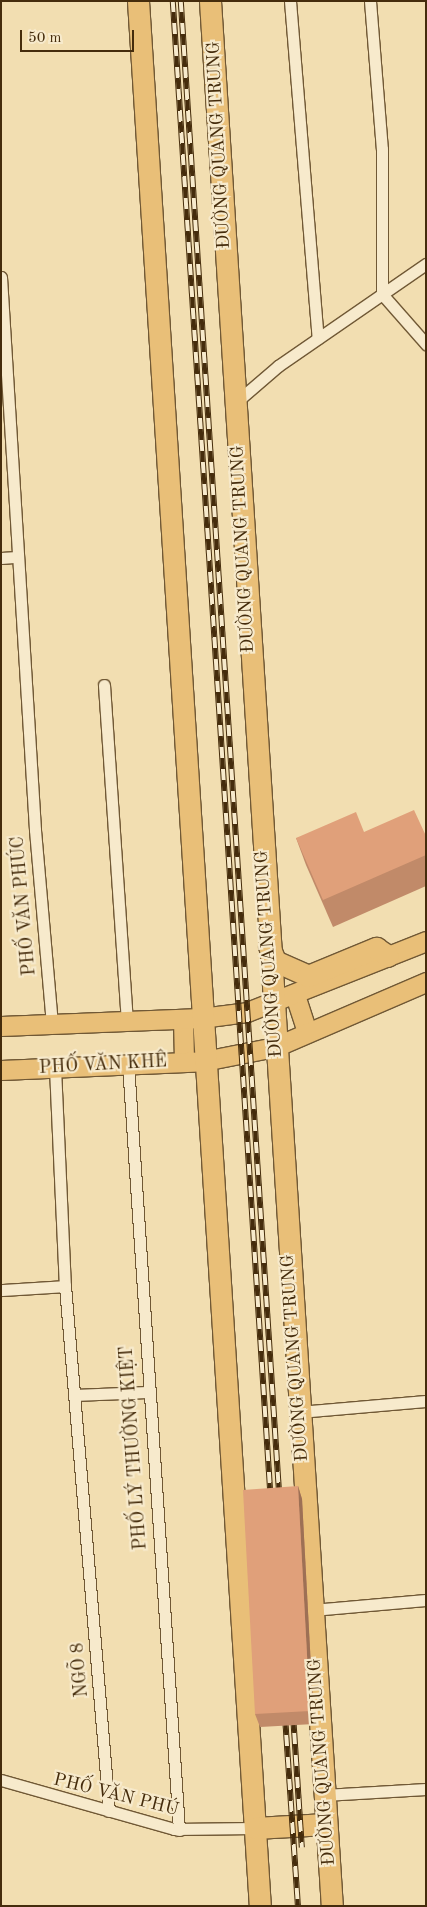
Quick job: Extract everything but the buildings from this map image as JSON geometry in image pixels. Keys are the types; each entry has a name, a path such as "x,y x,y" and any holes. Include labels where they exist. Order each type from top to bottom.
{"highway":[{"path":"138,1 194,1061 260,1906"},
{"name":"ĐƯỜNG QUANG TRUNG","path":"210,1 272,1006 332,1906"},
{"path":"268,942 275,961 303,976 376,948 388,956"},
{"path":"255,1828 326,1824"}],"main road":[{"path":"1,1026 192,1019 272,1006 426,941"},
{"name":"PHỐ VĂN KHÊ","path":"1,1070 194,1061 275,1047 426,982"},
{"path":"296,996 307,1032"}],"street":[{"path":"290,1 318,338"},
{"path":"370,1 382,149 382,294 426,344"},
{"path":"234,403 318,338 382,294 423,271"},
{"name":"PHỐ VĂN PHÚC","path":"1,277 6,432 52,1024"},
{"path":"1,558 16,557"},
{"path":"104,686 127,1020"},
{"name":"PHỐ LÝ THƯỜNG KIỆT","path":"128,1064 147,1392 178,1830"},
{"name":"NGÕ 8","path":"55,1068 65,1286 109,1811"},
{"path":"1,1290 65,1286"},
{"path":"74,1395 147,1392"},
{"path":"299,1412 426,1401"},
{"path":"312,1610 426,1600"},
{"name":"PHỐ VĂN PHÚ","path":"1,1780 178,1830 255,1828"},
{"path":"324,1795 426,1789"}],"railway":[{"path":"173,1 271,1501"},
{"path":"181,1 280,1502"},
{"path":"293,1711 302,1848"},
{"path":"285,1713 298,1906"}]}
